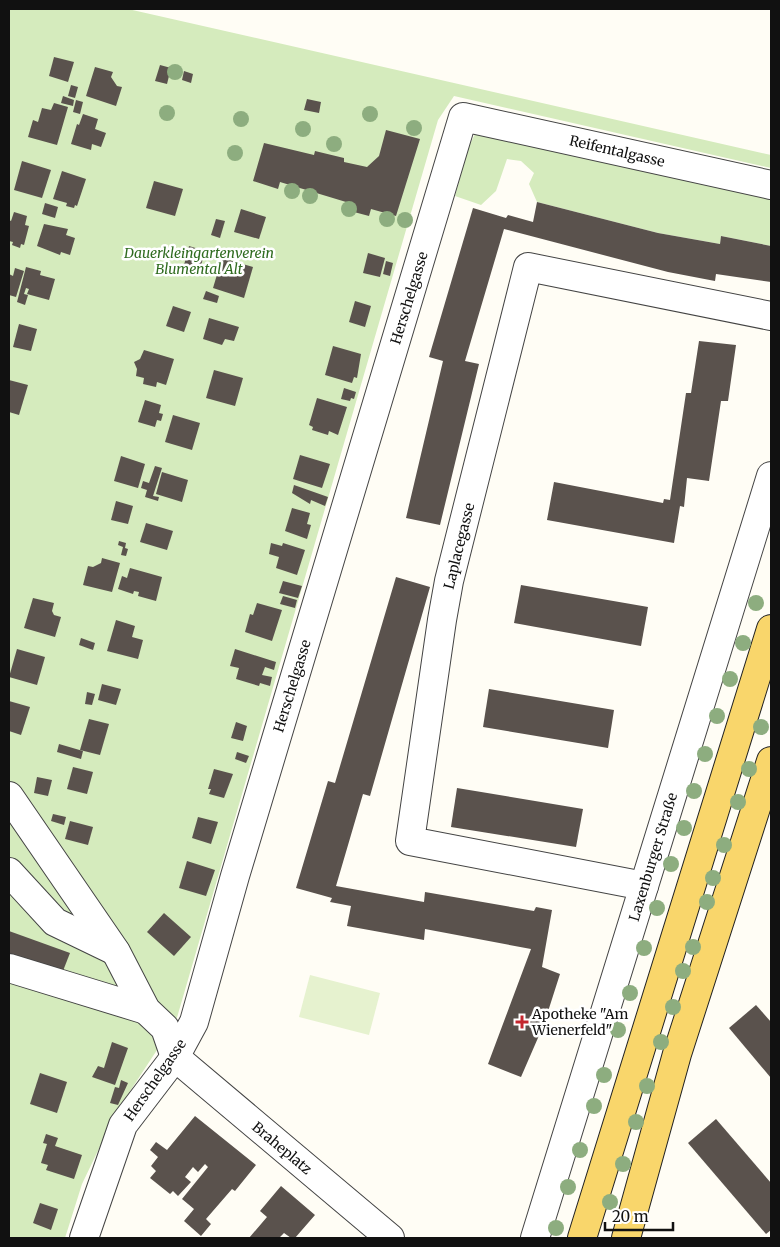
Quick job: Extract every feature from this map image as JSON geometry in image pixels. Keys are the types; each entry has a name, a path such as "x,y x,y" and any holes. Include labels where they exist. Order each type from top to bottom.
{"main road":[{"path":"582,1238 771,629"},
{"path":"626,1238 677,1054 771,761"}],"street":[{"name":"Reifentalgasse","path":"463,117 771,185"},
{"name":"Herschelgasse","path":"84,1238 123,1125 175,1057 194,1022 234,876 463,117"},
{"name":"Laplacegasse","path":"644,886 410,841 449,581 528,267 771,316"},
{"name":"Laxenburger Straße","path":"535,1238 771,476"},
{"path":"9,796 116,952 146,1010 166,1028 175,1057"},
{"path":"9,872 55,922 116,952"},
{"path":"9,968 146,1010"},
{"name":"Braheplatz","path":"175,1057 390,1238"}],"green space":[{"name":"Dauerkleingartenverein Blumental Alt","path":"9,9 128,9 771,155 771,168 454,96 438,120 176,1021 117,1111 82,1184 65,1238 9,1238"},
{"path":"475,134 771,194 771,246 721,236 720,244 658,233 537,202 529,184 534,173 521,161 507,159 496,191 481,205 455,196 469,146"},
{"path":"310,975 380,993 369,1035 299,1017"}],"building":[{"path":"54,57 74,62 68,82 49,76"},
{"path":"160,65 171,68 167,84 155,81"},
{"path":"95,67 113,72 111,77 117,86 122,87 116,106 86,96"},
{"path":"184,71 193,74 191,83 182,80"},
{"path":"71,85 78,87 75,98 68,96"},
{"path":"63,96 74,100 73,106 61,103"},
{"path":"307,99 321,102 319,113 304,110"},
{"path":"76,100 83,102 80,114 73,112"},
{"path":"54,103 68,107 57,145 28,137 33,120 38,122 42,108 51,110"},
{"path":"83,114 98,119 95,129 106,133 101,147 92,144 91,150 71,144 77,124 79,125"},
{"path":"386,130 420,139 396,216 371,209 369,216 354,212 356,205 280,182 278,189 253,181 264,143 314,155 315,151 344,158 344,162 367,167 379,156"},
{"path":"22,161 51,170 42,198 14,190"},
{"path":"62,171 86,179 77,206 75,205 74,208 66,206 67,203 53,199"},
{"path":"154,181 183,189 175,216 146,208"},
{"path":"537,202 658,233 720,244 721,236 771,246 771,282 716,274 715,281 668,272 504,229 465,361 479,364 440,525 406,518 443,361 429,357 473,208 506,218 508,215 533,222"},
{"path":"45,203 58,207 55,218 42,214"},
{"path":"241,209 266,217 259,239 234,232"},
{"path":"14,212 27,216 25,225 29,226 24,245 21,244 20,248 12,245 13,242 9,241 9,220 11,221"},
{"path":"216,219 225,221 220,238 211,235"},
{"path":"44,224 68,229 66,235 75,238 70,255 61,252 60,255 37,246"},
{"path":"189,246 205,251 199,273 183,269"},
{"path":"368,253 385,258 380,277 363,273"},
{"path":"222,258 253,267 244,298 213,288"},
{"path":"386,261 393,263 390,276 383,274"},
{"path":"26,267 41,271 40,275 55,279 49,300 27,294 29,289 26,288 24,294 28,295 25,305 17,302"},
{"path":"15,268 24,271 16,297 9,295 9,274 13,276"},
{"path":"206,291 219,296 217,303 203,299"},
{"path":"355,301 371,306 365,327 349,322"},
{"path":"173,306 191,312 184,332 166,326"},
{"path":"209,318 239,327 234,341 225,339 222,345 203,339"},
{"path":"19,324 37,329 31,351 13,347"},
{"path":"699,341 736,345 728,401 721,401 709,481 687,478 684,507 680,506 674,543 547,520 554,482 663,503 664,499 670,500 686,393 691,393"},
{"path":"333,346 361,354 357,378 354,377 352,383 325,375"},
{"path":"144,350 174,359 166,385 157,382 156,387 143,384 144,378 136,376 137,369 134,362 140,359"},
{"path":"214,370 243,378 235,406 206,398"},
{"path":"9,380 28,385 19,415 9,412"},
{"path":"344,388 356,392 354,399 351,398 350,401 341,399"},
{"path":"317,398 347,407 338,435 329,431 328,435 312,430 313,427 309,425"},
{"path":"145,400 161,405 159,413 163,414 161,421 157,420 155,427 138,422"},
{"path":"173,415 200,423 192,450 165,442"},
{"path":"300,455 330,464 322,488 293,479"},
{"path":"121,456 145,464 138,488 114,481"},
{"path":"155,466 162,468 153,496 159,497 158,501 145,497 147,490 141,488 143,481 149,483"},
{"path":"162,472 188,480 182,502 156,494"},
{"path":"294,485 328,497 325,506 311,500 310,504 292,493"},
{"path":"116,501 133,506 128,524 111,520"},
{"path":"292,508 310,513 307,524 311,525 307,539 285,531"},
{"path":"146,523 173,531 167,550 140,542"},
{"path":"119,541 126,543 125,548 128,549 126,556 121,555 123,547 118,545"},
{"path":"271,543 282,546 283,543 305,550 297,575 276,568 279,557 269,554"},
{"path":"102,558 120,563 112,592 83,585 88,566 93,567 101,563"},
{"path":"130,568 162,577 156,601 138,596 139,592 134,591 133,594 118,589 122,576 127,578"},
{"path":"396,577 430,587 370,796 363,794 336,886 424,902 425,892 534,911 536,907 552,910 542,967 560,974 544,1024 521,1077 488,1064 531,949 425,929 424,940 347,926 351,906 330,902 332,898 296,888 328,781 335,783"},
{"path":"283,581 302,586 298,598 279,593"},
{"path":"521,585 648,607 641,646 514,623"},
{"path":"283,596 297,600 295,608 280,604"},
{"path":"33,598 54,603 52,611 54,615 61,617 55,637 24,628"},
{"path":"257,603 282,610 272,641 245,632 250,614 253,615"},
{"path":"116,620 135,626 132,637 143,640 138,659 107,651"},
{"path":"81,638 95,643 93,650 79,645"},
{"path":"17,649 45,657 37,685 9,677"},
{"path":"235,649 276,662 274,670 265,667 262,675 272,677 270,686 260,683 259,686 236,679 239,668 230,666"},
{"path":"102,684 121,689 116,705 98,700"},
{"path":"489,689 614,710 608,748 483,727"},
{"path":"87,692 95,694 92,705 85,704"},
{"path":"9,701 30,707 21,735 9,731"},
{"path":"89,719 109,724 100,755 80,750"},
{"path":"236,722 247,726 243,741 231,738"},
{"path":"59,744 83,751 81,759 57,752"},
{"path":"237,752 249,756 246,763 235,759"},
{"path":"73,767 93,772 87,794 67,789"},
{"path":"214,769 233,774 224,798 209,794 211,789 208,789"},
{"path":"37,777 52,780 48,796 34,793"},
{"path":"457,788 583,809 576,847 451,827"},
{"path":"53,814 66,817 64,825 51,821"},
{"path":"198,817 218,822 211,844 192,838"},
{"path":"70,821 93,827 88,845 65,839"},
{"path":"187,861 215,870 206,896 179,888"},
{"path":"164,913 191,937 174,956 147,932"},
{"path":"9,931 70,953 61,976 9,957"},
{"path":"756,1005 771,1022 771,1078 729,1028"},
{"path":"112,1042 128,1048 115,1085 92,1077 98,1066 104,1068"},
{"path":"40,1073 67,1082 57,1113 30,1104"},
{"path":"121,1080 128,1083 118,1105 110,1103 115,1087 119,1088"},
{"path":"195,1116 256,1165 235,1191 232,1189 206,1219 211,1224 201,1236 184,1221 194,1209 182,1199 208,1167 205,1164 198,1172 193,1167 185,1177 191,1182 178,1196 173,1191 170,1194 150,1178 156,1171 151,1166 158,1157 150,1150 156,1142 167,1150"},
{"path":"716,1119 771,1183 771,1230 766,1234 688,1143"},
{"path":"46,1134 58,1138 55,1146 82,1155 74,1179 46,1170 48,1165 41,1163 47,1144 43,1143"},
{"path":"281,1186 315,1215 295,1238 291,1238 284,1233 279,1238 249,1238 267,1217 260,1211"},
{"path":"40,1203 58,1209 51,1230 33,1223"}],"place":[{"name":"Apotheke \"Am Wienerfeld\"","path":"522,1022"}]}
